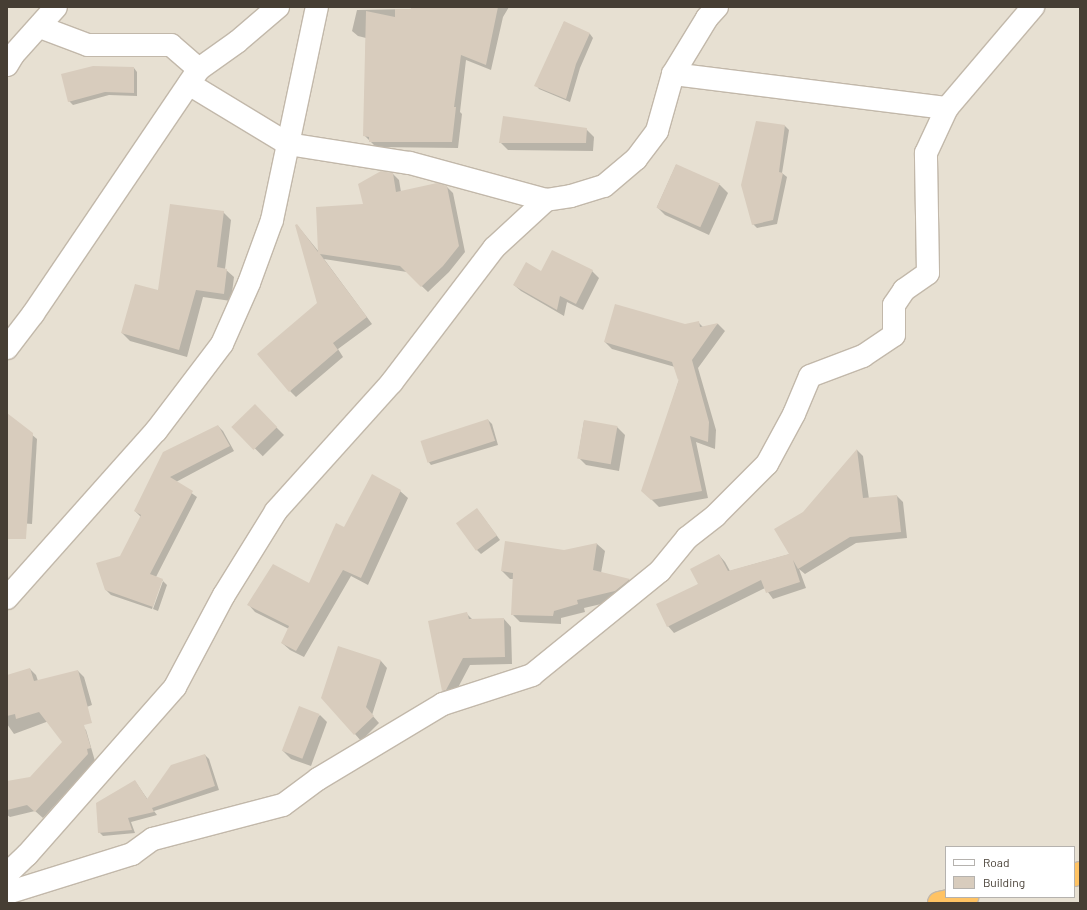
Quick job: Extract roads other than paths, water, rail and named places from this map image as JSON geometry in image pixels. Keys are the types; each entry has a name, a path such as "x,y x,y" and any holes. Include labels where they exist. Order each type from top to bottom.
{"highway":[{"path":"939,903 963,898"}],"street":[{"path":"7,66 13,55 40,27 56,7"},
{"path":"7,348 33,314 194,76 278,7"},
{"path":"7,598 156,431 222,344 248,283 272,220 317,7"},
{"path":"40,27 88,45 172,45 194,76 288,144 410,163 546,200 571,196 604,186 636,159 658,131 673,74 707,18 717,7"},
{"path":"7,893 132,854 153,839 283,805 318,779 443,704 532,675 660,571 687,538 716,515 767,464 794,414 810,376 863,356 894,335 894,305 904,290 928,273 926,154 947,108 1033,7"},
{"path":"673,74 947,108"},
{"path":"7,874 27,855 175,687 224,595 276,511 392,382 494,248 546,200"}]}
